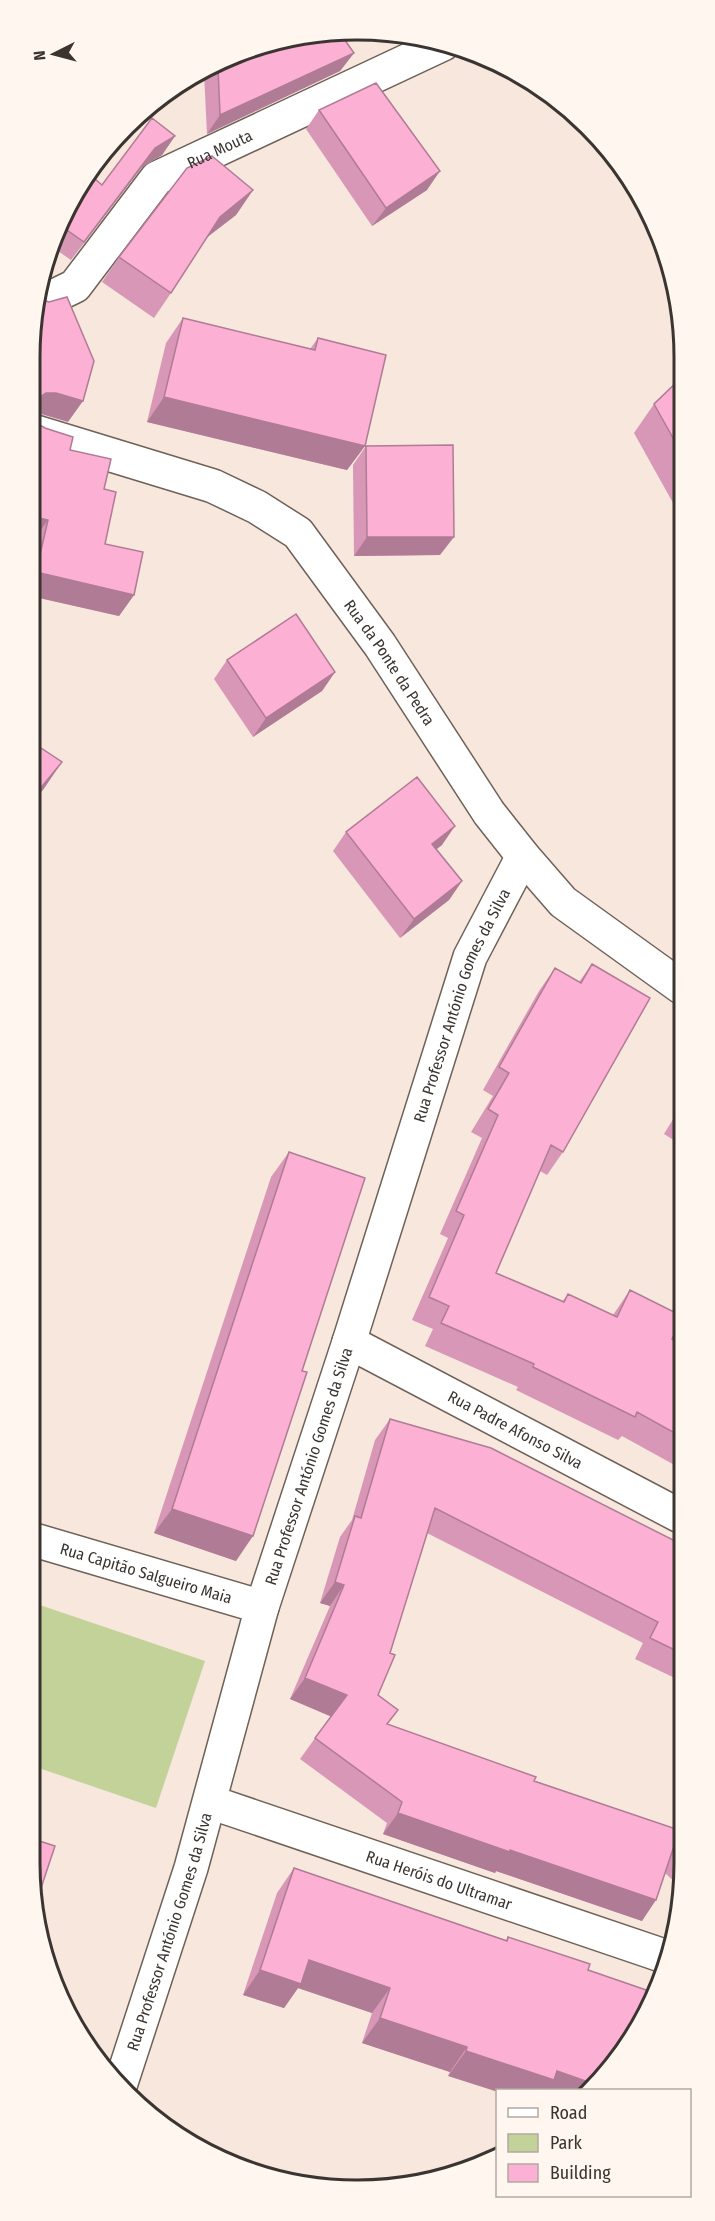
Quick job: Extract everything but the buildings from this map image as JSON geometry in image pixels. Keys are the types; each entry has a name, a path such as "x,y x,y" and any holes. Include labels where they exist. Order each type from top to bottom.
{"street":[{"name":"Rua Mouta","path":"46,299 75,286 157,178 432,49"},
{"name":"Rua da Ponte da Pedra","path":"40,433 213,486 257,507 298,533 380,645 489,813 523,856 563,902 674,982"},
{"name":"Rua Professor António Gomes da Silva","path":"123,2077 191,1868 262,1607 349,1342 470,957 523,856"},
{"name":"Rua Padre Afonso Silva","path":"349,1342 674,1513"},
{"name":"Rua Capitão Salgueiro Maia","path":"40,1542 262,1607"},
{"name":"Rua Heróis do Ultramar","path":"210,1802 661,1955"}],"green space":[{"path":"40,1605 205,1661 156,1808 40,1768"}]}
